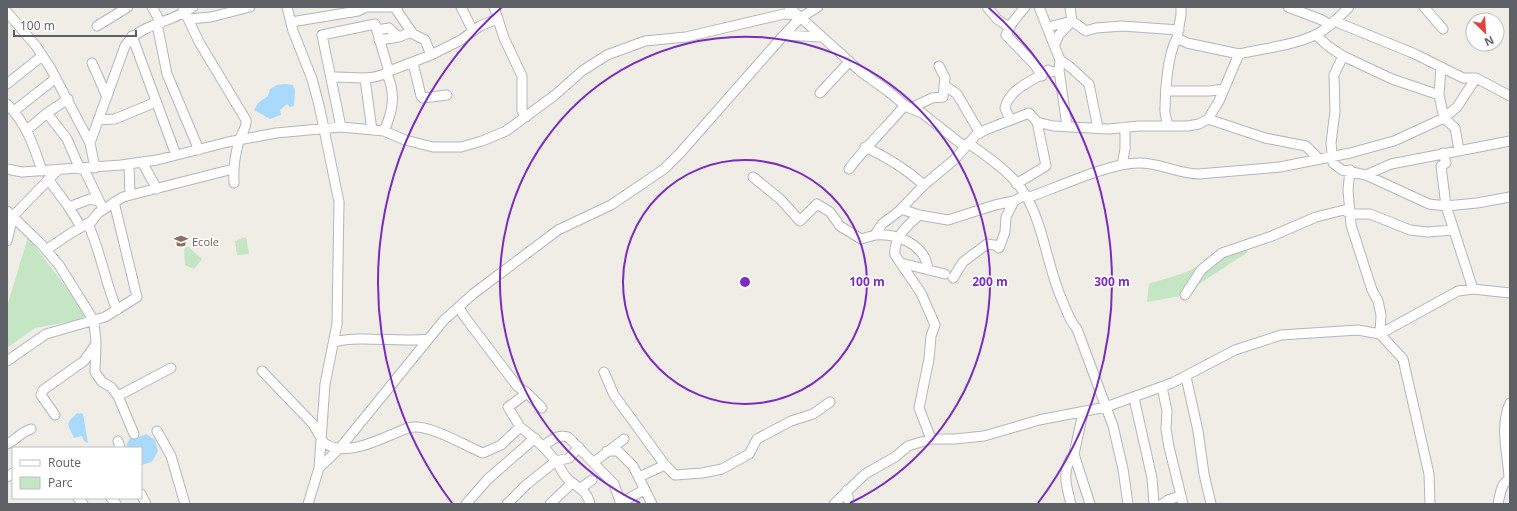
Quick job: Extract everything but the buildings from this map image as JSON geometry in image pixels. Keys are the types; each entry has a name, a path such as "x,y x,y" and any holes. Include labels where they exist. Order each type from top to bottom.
{"street":[{"path":"97,26 128,7"},
{"path":"152,7 159,23 167,74 199,150"},
{"path":"90,143 122,52 132,36 159,23 176,18 188,11 211,17 250,7"},
{"path":"287,7 312,79 325,128 339,202 338,310 334,342 325,384 319,468 308,504"},
{"path":"291,22 358,11 366,7 398,7"},
{"path":"461,7 473,31"},
{"path":"494,7 497,19 522,76 522,111 526,117"},
{"path":"789,7 849,62 908,107 922,113 1003,169 1026,196 1044,243 1055,284 1070,321 1077,329 1113,426 1123,469 1128,504"},
{"path":"319,468 340,448 444,320 484,285 558,230 610,205 664,169 681,152 799,17 818,7"},
{"path":"987,7 997,20 1010,28"},
{"path":"1025,7 1007,32 1006,37 1034,65 1042,76"},
{"path":"1039,7 1055,44 1060,60 1059,70 1067,126"},
{"path":"1070,7 1072,21 1086,31 1096,28 1122,26 1178,34 1187,43 1239,54 1287,44 1316,35 1332,23 1349,7"},
{"path":"1168,126 1164,109 1174,43 1178,34 1181,7"},
{"path":"1288,7 1415,54 1463,78 1476,78 1510,96"},
{"path":"1424,7 1443,29"},
{"path":"395,8 411,32 418,38 425,40 431,55"},
{"path":"188,11 199,42 245,116 247,124 240,140 233,169 234,183"},
{"path":"7,12 42,56 68,99 90,143 94,168"},
{"path":"7,170 22,172 57,171 129,164 282,132 341,127 384,131 405,140 433,147 462,147 506,131 556,95 582,71 612,53 645,41 686,37 784,14 799,17"},
{"path":"332,77 354,76 365,79 388,73 431,55 461,40 480,26 497,19"},
{"path":"1048,27 1072,21"},
{"path":"1055,44 1059,35 1072,21"},
{"path":"341,127 332,77 323,47 323,34 372,23 375,24 377,30 394,95 390,118 384,131"},
{"path":"377,30 389,28 399,37"},
{"path":"379,40 399,37 411,32"},
{"path":"784,35 821,37"},
{"path":"1316,35 1328,46 1343,56 1392,79 1439,95"},
{"path":"132,36 176,155"},
{"path":"1037,122 1052,126 1098,128 1188,126 1199,124 1208,118 1219,101 1239,54"},
{"path":"7,84 42,56"},
{"path":"1343,56 1334,75 1335,111 1331,143 1333,163 1342,170 1350,170 1366,175 1429,204 1446,206 1478,203 1510,197"},
{"path":"1060,60 1089,84 1098,128"},
{"path":"820,94 849,62"},
{"path":"92,63 107,97"},
{"path":"413,63 421,96 423,98 447,95"},
{"path":"849,169 865,147 908,107 932,98 943,97 944,78 939,66"},
{"path":"1441,67 1439,95 1444,118 1455,128 1460,150"},
{"path":"1010,120 1005,108 1010,96 1015,91 1042,76 1048,70 1051,72 1059,70"},
{"path":"14,111 56,78"},
{"path":"900,209 919,216 948,220 995,205 1014,201 1122,165 1143,163 1186,174 1199,174 1280,167 1332,155 1350,153 1394,141 1444,118 1456,107 1476,78"},
{"path":"365,79 372,130"},
{"path":"944,85 957,94 980,133"},
{"path":"1166,91 1209,91 1224,89"},
{"path":"27,130 47,113 68,99"},
{"path":"98,120 115,119 156,102"},
{"path":"7,104 14,111 27,130 42,171"},
{"path":"47,113 67,139 101,205"},
{"path":"875,236 882,224 955,158 980,133 1029,113 1037,122 1046,166 1016,184"},
{"path":"1208,118 1265,138 1306,146 1318,158"},
{"path":"1122,165 1125,149 1125,127"},
{"path":"1366,175 1391,164 1510,141"},
{"path":"865,147 906,169 924,185"},
{"path":"1443,153 1446,163 1441,166 1446,206 1474,290"},
{"path":"142,162 157,189"},
{"path":"129,164 130,195"},
{"path":"46,250 84,226 101,205 114,202 130,195 233,169"},
{"path":"1350,170 1348,190 1351,214 1356,241 1372,290 1378,301 1381,315 1380,334"},
{"path":"7,241 10,213 57,171"},
{"path":"753,177 780,200 800,221 817,204 830,212 840,226 861,239 883,235 907,241 920,249 927,260 928,270"},
{"path":"48,179 84,226 98,248 111,295 117,310"},
{"path":"69,207 90,199 101,205"},
{"path":"901,264 949,276 963,262 987,244 1000,247 1005,232 1006,217 1014,201"},
{"path":"7,361 46,334 94,321 117,310 137,297 114,202"},
{"path":"1185,295 1201,270 1222,253 1272,236 1316,217 1344,210 1351,214 1370,214 1410,230 1427,232 1454,230"},
{"path":"10,213 66,273 94,321 96,372 102,382 111,387 118,396 134,434"},
{"path":"919,216 898,238 894,248 895,255 921,293 935,325 931,336 929,359 919,408 930,439"},
{"path":"1380,334 1458,291 1474,290 1510,293"},
{"path":"459,307 464,316 517,386 527,393 542,408"},
{"path":"834,504 865,474 895,457 908,446 930,439 954,440 984,436 1039,420 1083,413 1106,407 1134,398 1186,377 1235,350 1281,335 1358,330 1380,334 1403,359 1430,474 1430,504"},
{"path":"334,342 345,340 413,341 428,339"},
{"path":"54,415 41,395 43,390 84,361 96,343"},
{"path":"118,396 171,368"},
{"path":"262,372 313,424 321,439 327,445 340,448 358,446 386,438 410,428 435,431 483,453 501,445 520,427"},
{"path":"604,372 614,395 665,465 675,475 702,473 722,469 749,454 757,439 791,422 813,414 830,402"},
{"path":"1186,377 1198,431 1204,474 1211,504"},
{"path":"1162,387 1167,411 1166,428 1169,447 1182,500 1168,500 1162,504"},
{"path":"527,393 508,407 520,427 543,446 556,461 564,476 581,488 590,504"},
{"path":"1134,398 1152,478 1154,504"},
{"path":"1498,504 1502,488 1510,478 1505,432 1505,414 1510,404"},
{"path":"1071,504 1065,474 1067,464 1074,454 1083,413"},
{"path":"7,444 14,442 25,430 31,429"},
{"path":"157,431 171,456 185,504"},
{"path":"543,446 561,435 568,437 580,447 614,484 620,503 644,490"},
{"path":"466,504 488,479 535,438"},
{"path":"594,462 624,439"},
{"path":"507,504 526,485 556,461 569,458 580,447"},
{"path":"607,451 618,451 633,466 652,504"},
{"path":"1074,454 1090,504"},
{"path":"639,477 665,465"},
{"path":"581,488 592,480"},
{"path":"550,504 572,483"},
{"path":"847,490 849,504"}],"green space":[{"path":"28,237 89,318 35,328 7,348 7,307"},
{"path":"246,237 249,254 237,255 235,241"},
{"path":"1244,242 1248,252 1196,286 1185,295 1147,302 1149,284 1187,272"},
{"path":"187,246 202,259 194,269 185,265 184,250"}],"water":[{"path":"277,85 293,85 295,90 294,106 290,107 287,104 280,110 281,115 270,119 254,110 258,103 268,96 270,89"},
{"path":"77,413 83,414 88,443 84,441 82,436 74,438 68,425 70,420"},
{"path":"146,434 155,440 158,451 152,462 142,465 142,447 127,447 131,436 134,439"}],"place":[{"name":"Ecole","path":"181,241"}]}
